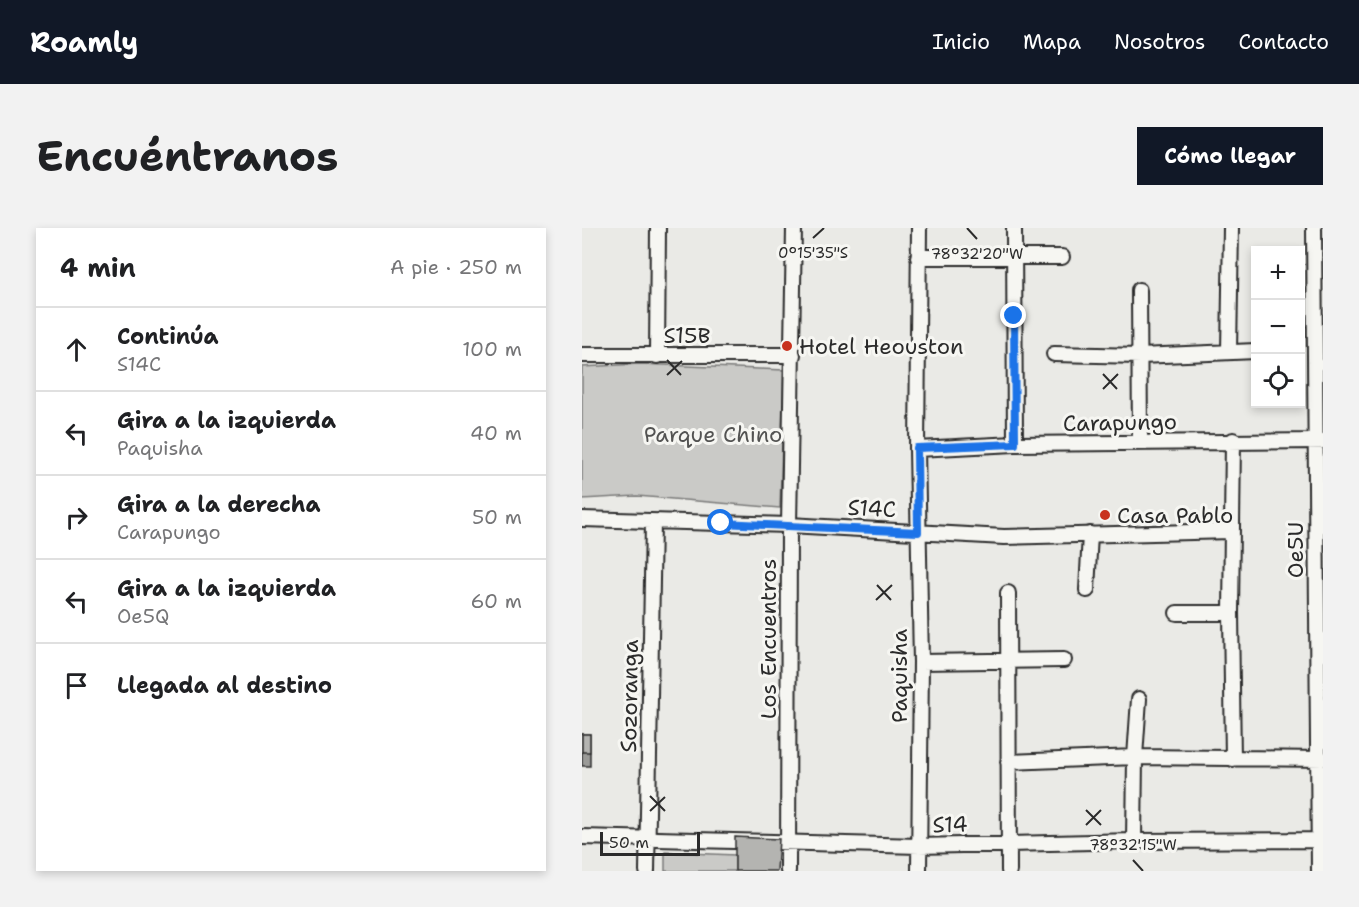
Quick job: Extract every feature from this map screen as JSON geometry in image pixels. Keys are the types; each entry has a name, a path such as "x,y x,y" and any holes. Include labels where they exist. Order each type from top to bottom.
{"street":[{"path":"657,356 658,228"},
{"name":"Los Encuentros","path":"788,871 789,525 794,228"},
{"name":"Paquisha","path":"919,228 917,448 921,662 919,871"},
{"path":"1014,228 1015,444"},
{"path":"1229,352 1231,228"},
{"name":"Oe5U","path":"1314,228 1315,350 1319,441 1321,840 1319,871"},
{"path":"918,257 1062,257"},
{"path":"1138,290 1140,442"},
{"path":"1305,350 1315,350"},
{"path":"1054,354 1140,356 1251,351"},
{"name":"S15B","path":"582,355 793,356"},
{"path":"1233,440 1231,531 1233,759"},
{"name":"Carapungo","path":"917,448 1233,440 1319,441"},
{"name":"S14C","path":"582,519 789,525 1004,537 1231,531"},
{"name":"Sozoranga","path":"647,871 653,522"},
{"path":"1087,590 1090,534"},
{"path":"1008,592 1009,871"},
{"path":"1177,613 1231,613"},
{"path":"921,662 1064,660"},
{"path":"1134,841 1135,757 1139,699"},
{"path":"1008,762 1135,757 1320,759"},
{"name":"S14","path":"582,837 919,846 1321,840"}],"green space":[{"name":"Parque Chino","path":"639,364 784,370 780,508 637,496 582,499 582,367"},
{"path":"665,852 735,855 735,871 665,871"}],"building":[{"path":"582,734 590,734 590,752 582,752"},
{"path":"735,837 779,839 777,871 735,871"}],"place":[{"name":"Hotel Heouston","path":"787,346"},
{"name":"Casa Pablo","path":"1105,515"}],"route":[{"path":"721,523 918,532 917,448 1015,444 1014,316"}]}
